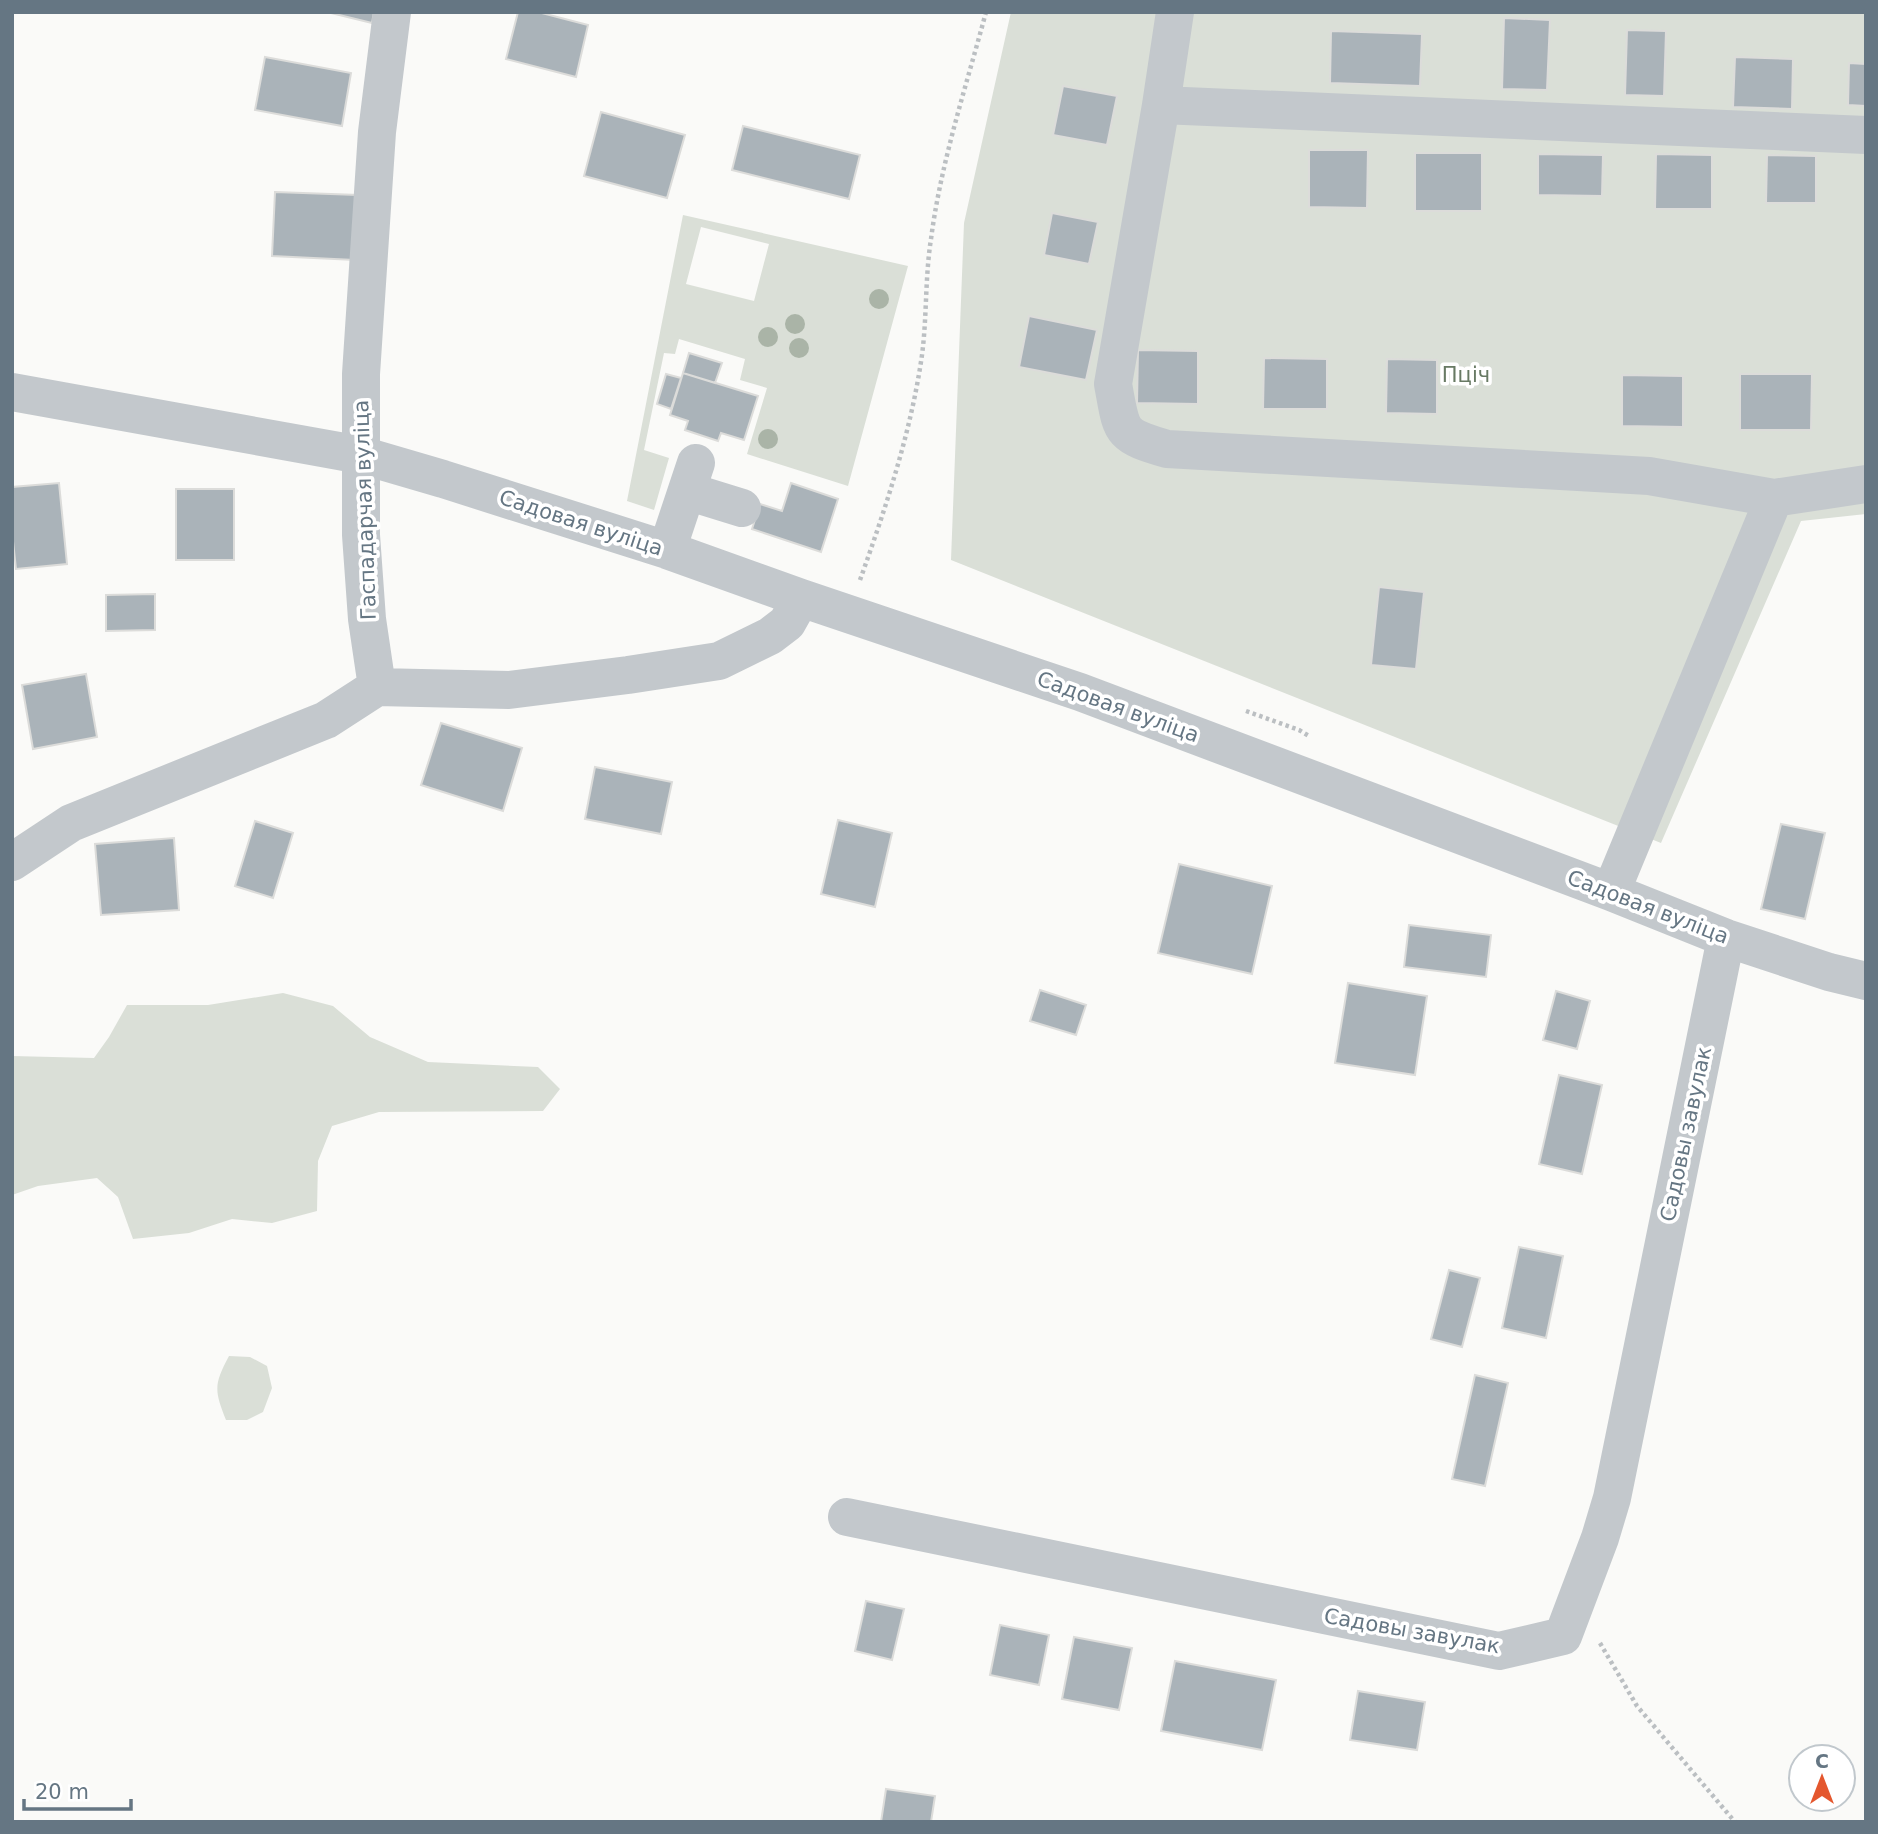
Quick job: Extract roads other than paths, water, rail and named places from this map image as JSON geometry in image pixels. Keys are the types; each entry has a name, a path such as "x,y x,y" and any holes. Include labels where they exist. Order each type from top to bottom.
{"street":[{"name":"Гаспадарчая вуліца","path":"377,687 367,619 361,535 361,374 375,159 392,12"},
{"path":"1175,12 1113,384 1121,426 1138,440 1167,449 1649,476 1774,498 1866,484"},
{"path":"1161,105 1866,135"},
{"name":"Садовая вуліца","path":"12,392 361,455 667,550 1080,692 1726,938 1829,972 1866,981"},
{"path":"667,550 692,477 742,508"},
{"path":"1611,892 1774,498"},
{"path":"12,862 71,823 326,720 377,687 509,690 628,676 719,660 769,636 787,623 801,598"},
{"name":"Садовы завулак","path":"846,1517 1499,1651 1563,1636 1612,1498 1726,938"}],"park label":[{"name":"Пціч","path":"1466,375"}]}
